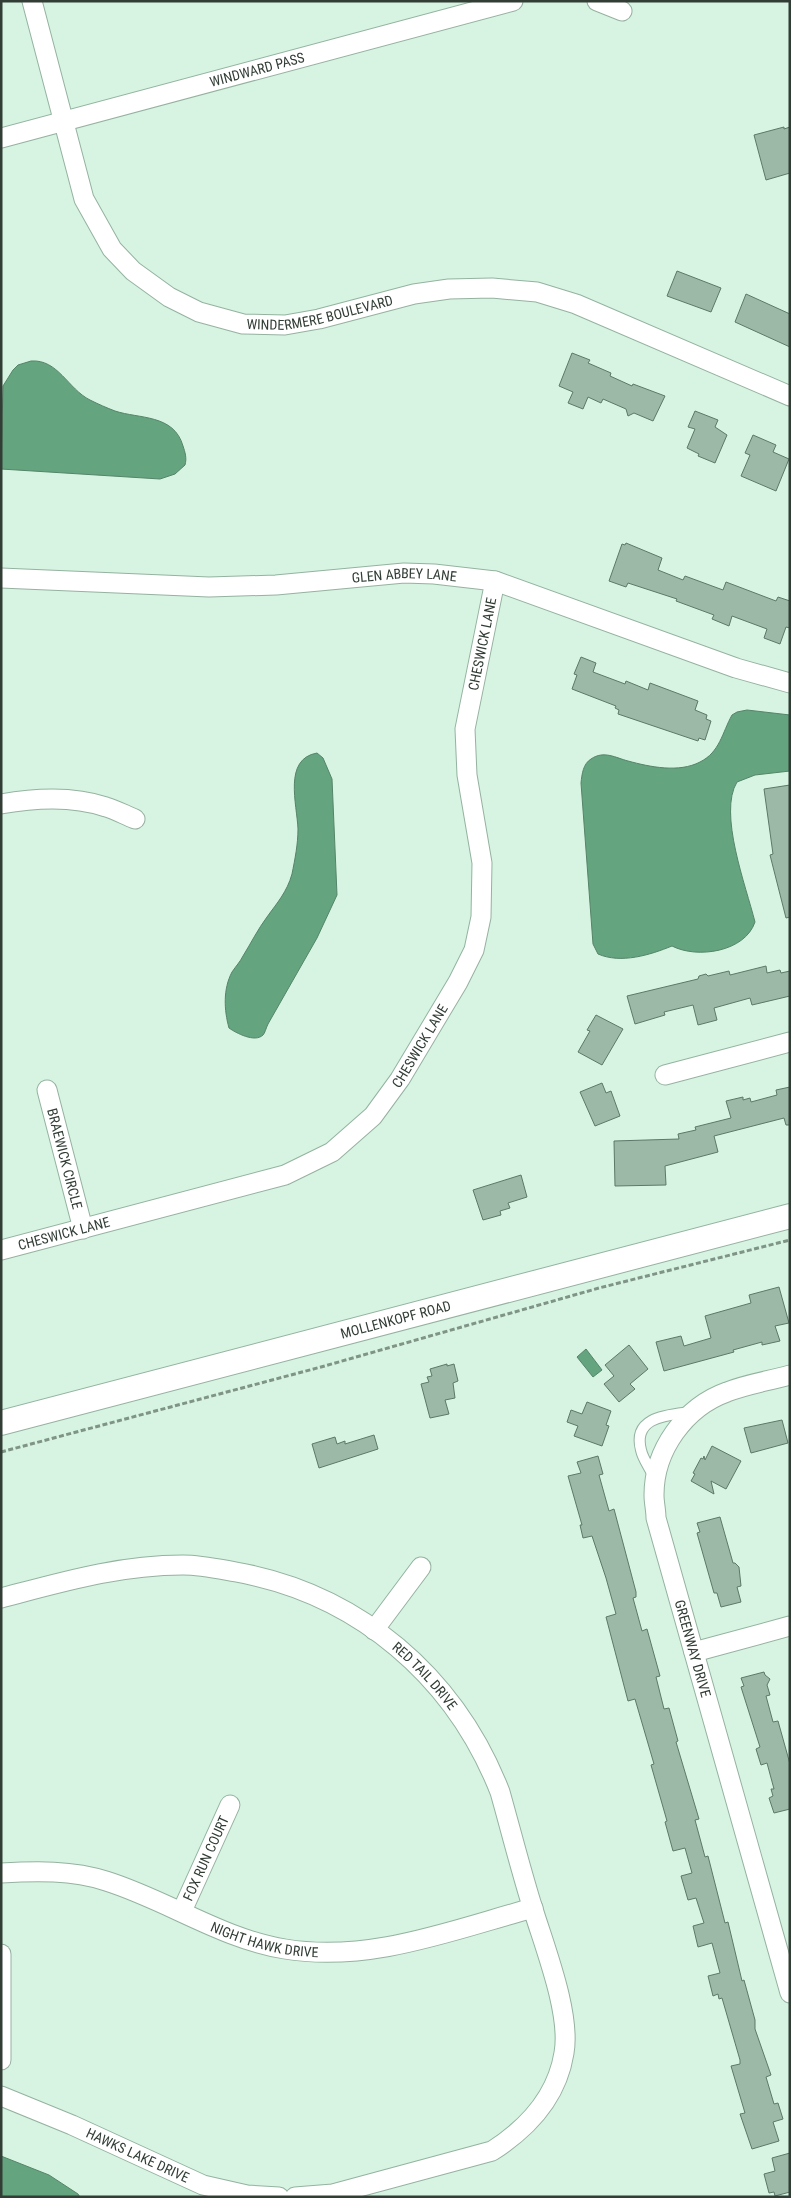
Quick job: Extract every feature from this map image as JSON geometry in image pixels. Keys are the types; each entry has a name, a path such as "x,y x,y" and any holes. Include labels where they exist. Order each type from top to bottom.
{"street":[{"name":"WINDERMERE BOULEVARD","path":"32,1 84,198 112,249 134,271 170,297 199,312 243,324 285,325 414,294 450,288 492,288 536,292 579,305 790,396"},
{"name":"WINDWARD PASS","path":"1,138 513,1"},
{"path":"596,1 622,12"},
{"name":"GLEN ABBEY LANE","path":"1,578 209,587 276,585 404,574 434,574 495,581 736,668 790,683"},
{"name":"CHESWICK LANE","path":"1,1250 285,1175 332,1152 373,1116 400,1079 458,982 474,950 481,918 482,863 467,775 464,729 495,581"},
{"path":"1,804 21,800 79,801 105,806 135,819"},
{"path":"665,1075 790,1042"},
{"name":"BRAEWICK CIRCLE","path":"47,1090 82,1228"},
{"name":"MOLLENKOPF ROAD","path":"1,1423 790,1216"},
{"name":"GREENWAY DRIVE","path":"790,1375 727,1391 692,1412 666,1446 659,1464 654,1495 656,1518 790,1993"},
{"name":"RED TAIL DRIVE","path":"1,1598 102,1572 149,1566 185,1565 264,1577 304,1591 336,1606 406,1653 432,1679 474,1736 500,1792 532,1908 554,1977 564,2020 565,2052 558,2077 547,2100 514,2137 492,2151 333,2194 295,2197"},
{"path":"374,1630 421,1567"},
{"path":"694,1652 790,1626"},
{"name":"FOX RUN COURT","path":"182,1911 230,1805"},
{"name":"NIGHT HAWK DRIVE","path":"1,1873 38,1870 105,1880 182,1911 236,1936 264,1945 303,1951 348,1953 384,1949 532,1908"},
{"path":"1,1954 1,2060"},
{"name":"HAWKS LAKE DRIVE","path":"1,2096 72,2125 203,2185 247,2195 279,2197"}],"lane":[{"path":"656,1482 640,1450 641,1434 647,1424 654,1419 667,1415 692,1412"}],"path":[{"path":"1,1452 321,1367 599,1288 790,1240"}],"shaded area":[{"path":"31,361 49,365 82,395 96,403 115,411 155,420 172,428 183,446 186,457 185,465 175,474 160,479 1,469 3,386 18,365"},
{"path":"747,710 790,715 790,771 755,775 737,782 732,795 732,830 740,870 755,922 750,932 731,946 707,952 682,950 672,946 645,955 626,958 607,957 598,954 593,944 581,783 582,773 586,764 596,756 605,755 655,767 674,768 692,765 707,758 712,753 720,742 732,715"},
{"path":"317,753 323,758 332,779 337,895 317,938 264,1034 260,1037 251,1038 229,1028 225,1007 227,985 232,972 290,880 298,835 294,784 296,773 306,757"},
{"path":"586,1349 602,1370 593,1377 577,1357"},
{"path":"1,2156 49,2175 80,2197 1,2197"}],"building":[{"path":"784,127 784,129 790,127 790,173 766,180 754,135"},
{"path":"677,271 721,288 711,312 667,296"},
{"path":"746,294 790,314 790,347 735,322"},
{"path":"572,353 590,360 588,363 611,373 610,376 632,386 633,384 665,396 653,421 634,413 628,416 626,409 603,399 601,403 588,397 583,409 568,403 573,392 559,386"},
{"path":"695,411 718,420 715,427 727,435 715,463 698,456 699,454 687,448 695,429 688,427"},
{"path":"753,435 776,445 773,452 789,459 776,491 741,476 750,455 745,453"},
{"path":"626,543 662,558 658,570 683,580 685,576 723,590 726,582 776,601 778,597 790,601 790,628 786,627 780,644 764,638 767,629 732,616 729,626 712,619 714,615 676,601 677,599 628,583 626,587 609,581 622,544 625,545"},
{"path":"581,657 596,663 593,672 625,684 626,681 648,690 650,683 698,701 695,710 707,715 706,719 711,721 705,740 699,738 698,741 618,714 619,710 615,708 616,706 572,689 577,675 574,674"},
{"path":"790,785 790,917 786,918 770,855 773,854 764,789"},
{"path":"766,966 767,973 780,970 781,973 790,971 790,996 752,1005 750,998 714,1008 717,1020 698,1025 693,1005 664,1012 665,1015 635,1024 627,996 698,979 699,976 706,974 708,976 729,971 730,975"},
{"path":"596,1015 623,1029 602,1065 578,1052 590,1031 587,1030"},
{"path":"602,1083 606,1093 611,1091 620,1116 595,1126 580,1092"},
{"path":"790,1087 790,1125 786,1125 784,1118 714,1136 718,1152 665,1166 666,1185 615,1186 614,1141 679,1139 678,1134 696,1130 695,1127 731,1118 726,1101 743,1097 743,1100 750,1098 751,1102 777,1095 776,1090"},
{"path":"521,1175 527,1197 508,1203 510,1208 500,1211 501,1215 483,1220 473,1190"},
{"path":"779,1287 789,1323 775,1326 780,1341 762,1345 762,1342 733,1350 734,1352 664,1371 656,1342 681,1336 684,1346 711,1338 705,1316 751,1303 749,1295"},
{"path":"629,1345 648,1369 630,1384 635,1389 619,1402 604,1384 614,1376 605,1365"},
{"path":"447,1364 447,1366 454,1364 458,1381 453,1383 455,1398 445,1400 449,1414 430,1418 421,1384 429,1382 427,1377 432,1376 430,1369"},
{"path":"587,1402 611,1411 606,1425 609,1426 602,1446 574,1436 578,1426 567,1422 571,1410 582,1414"},
{"path":"782,1420 788,1443 751,1453 744,1428"},
{"path":"374,1435 378,1449 319,1468 312,1444 335,1437 337,1444 345,1441 345,1444"},
{"path":"712,1446 741,1461 726,1489 711,1481 714,1494 691,1481 701,1458 703,1459 704,1456 705,1460"},
{"path":"598,1456 603,1474 599,1475 609,1511 614,1509 636,1592 636,1597 633,1598 642,1631 647,1629 660,1676 656,1677 664,1709 669,1708 678,1741 676,1742 699,1819 695,1820 705,1857 708,1856 725,1923 728,1922 742,1981 744,1980 755,2020 755,2029 771,2075 766,2077 774,2104 778,2103 783,2119 773,2122 779,2141 752,2149 740,2114 745,2113 731,2066 740,2064 740,2060 722,1998 719,1999 718,1994 713,1996 708,1976 720,1973 712,1943 698,1947 693,1926 704,1923 696,1898 688,1900 681,1876 692,1873 685,1848 673,1851 665,1822 667,1821 651,1765 654,1764 635,1699 628,1701 606,1617 616,1614 606,1578 592,1536 583,1538 580,1525 582,1525 568,1476 581,1473 577,1462"},
{"path":"720,1517 733,1563 739,1567 741,1586 737,1587 741,1602 721,1607 717,1593 714,1593 697,1533 700,1532 697,1523"},
{"path":"764,1672 770,1679 767,1685 770,1695 766,1696 773,1722 778,1721 790,1764 790,1809 774,1813 769,1798 773,1796 771,1789 774,1789 767,1763 761,1765 756,1749 760,1747 741,1687 744,1686 741,1678"},
{"path":"790,2153 790,2192 775,2196 774,2192 769,2193 764,2174 775,2171 772,2158"}]}
